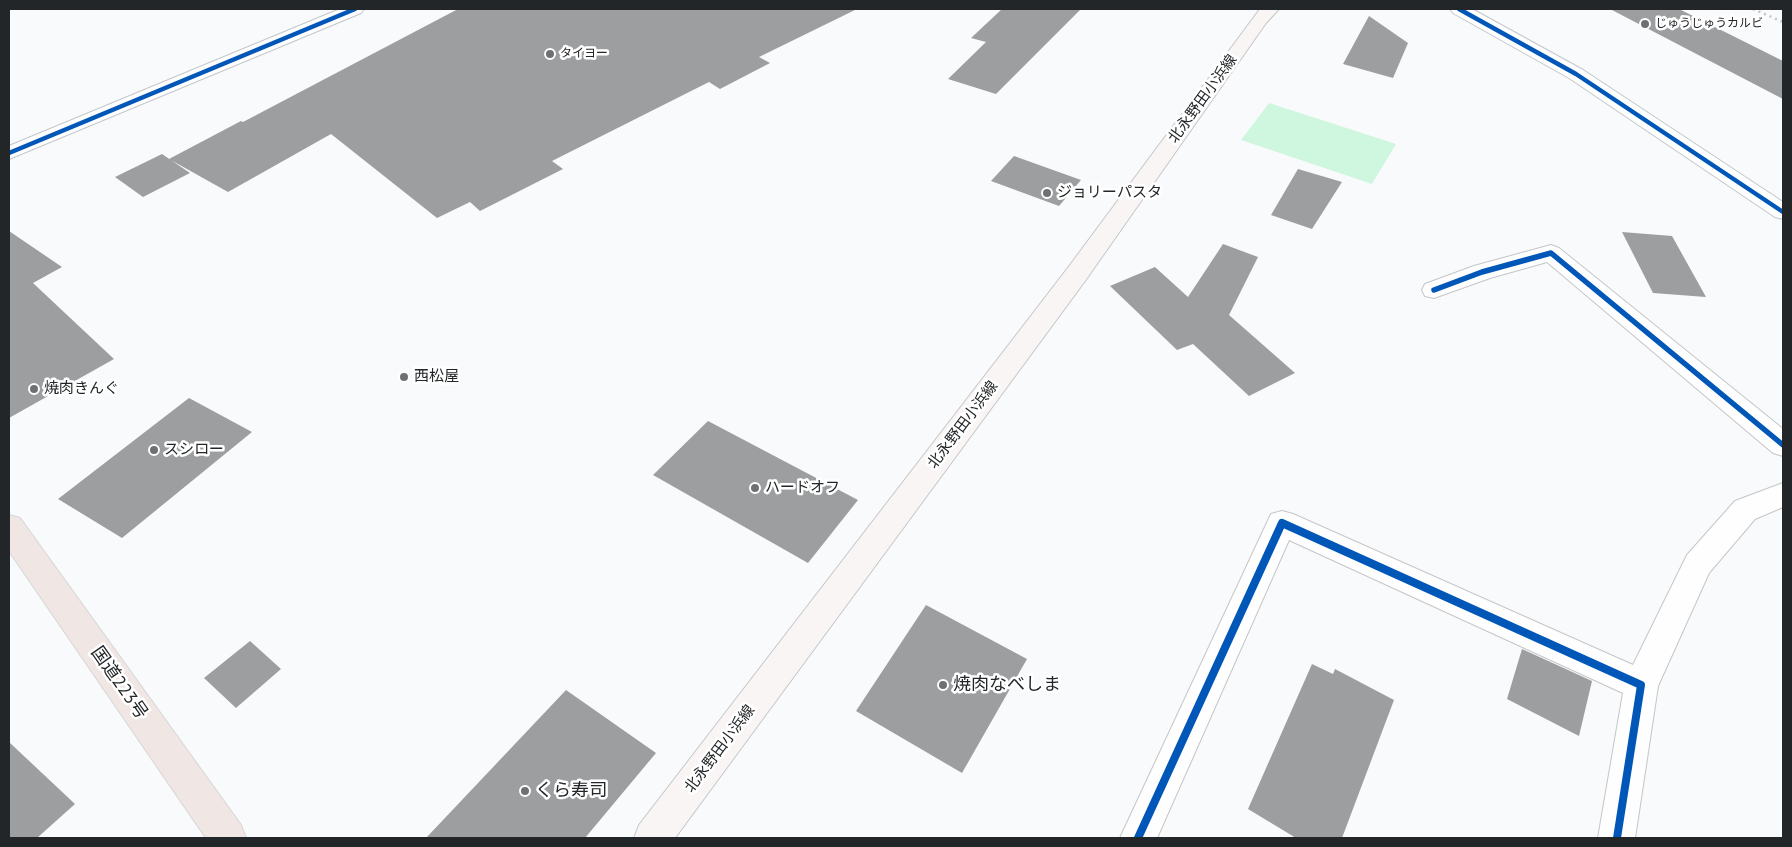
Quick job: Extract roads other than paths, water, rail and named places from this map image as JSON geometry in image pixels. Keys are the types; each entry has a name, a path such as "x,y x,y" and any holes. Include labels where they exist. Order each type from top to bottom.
{"highway":[{"name":"国道223号","path":"9,527 228,838"}],"main road":[{"name":"北永野田小浜線","path":"652,838 1076,275 1270,9"}],"street":[{"path":"9,153 356,9"},
{"path":"1459,9 1576,74 1783,212"},
{"path":"1434,290 1482,272 1551,253 1783,444"},
{"path":"1617,838 1641,685 1698,564 1745,510 1783,495"},
{"path":"1138,838 1282,523 1641,685"}],"railway":[{"path":"1753,9 1783,22"}],"place":[{"name":"じゅうじゅうカルビ","path":"1645,24"},
{"name":"タイヨー","path":"550,54"},
{"name":"ジョリーパスタ","path":"1047,193"},
{"name":"西松屋","path":"404,377"},
{"name":"焼肉きんぐ","path":"34,389"},
{"name":"スシロー","path":"154,450"},
{"name":"ハードオフ","path":"755,488"},
{"name":"焼肉なべしま","path":"943,685"},
{"name":"くら寿司","path":"525,791"}]}
